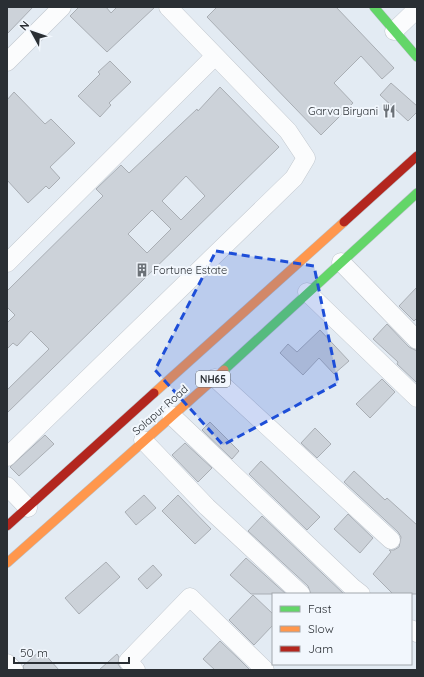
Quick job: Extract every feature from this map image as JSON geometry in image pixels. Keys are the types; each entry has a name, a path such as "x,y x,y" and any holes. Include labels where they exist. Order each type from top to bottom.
{"main road":[{"path":"374,7 417,57"},
{"name":"Solapur Road","path":"7,526 417,156"},
{"name":"Solapur Road","path":"7,563 143,440 215,378 307,292 417,193"}],"street":[{"path":"7,457 294,178 306,158 288,131 168,7"},
{"path":"394,31 417,9"},
{"path":"7,62 50,11"},
{"path":"7,263 216,56"},
{"path":"341,262 417,340"},
{"path":"307,292 417,398"},
{"path":"215,378 391,540"},
{"path":"172,415 360,593"},
{"path":"143,440 208,507 299,593"},
{"path":"7,486 28,508"},
{"path":"136,670 128,661 190,597 265,670"},
{"path":"7,663 14,670"}],"highlighted area":[{"path":"216,251 314,266 338,383 223,445 155,370"}],"building":[{"path":"7,7 33,7 7,34"},
{"path":"79,7 106,7 111,13 117,7 155,7 107,52 70,16"},
{"path":"217,7 336,7 394,68 382,79 361,56 334,83 353,103 321,135 207,17"},
{"path":"110,61 131,82 109,103 111,105 100,117 78,96 100,74 98,72"},
{"path":"391,83 417,106 417,112 408,121 380,95"},
{"path":"220,87 279,147 7,413 7,390 49,349 31,331 17,346 13,343 7,349 7,323 15,315 7,307 7,291 103,196 96,189 121,165 129,173 197,109 198,111","holes":["186,176 205,196 181,220 162,201","152,210 171,229 147,253 128,234"]},
{"path":"14,92 45,124 51,119 75,143 50,167 60,178 49,189 46,186 28,203 7,180 7,100"},
{"path":"417,287 417,318 414,321 399,306"},
{"path":"387,324 409,347 417,351 417,383 397,364 398,362 373,339"},
{"path":"320,330 349,361 334,374 319,358 303,375 280,353 288,344 297,352"},
{"path":"382,379 395,392 370,418 356,404"},
{"path":"210,422 239,451 232,459 202,430"},
{"path":"315,428 331,444 317,458 301,443"},
{"path":"45,435 54,444 19,476 10,467"},
{"path":"185,443 212,468 198,482 172,455"},
{"path":"261,461 320,517 307,530 249,474"},
{"path":"354,471 385,500 387,498 417,525 417,594 392,593 373,574 391,552 389,550 394,550 399,547 401,537 398,532 344,482"},
{"path":"144,495 156,508 136,525 125,512"},
{"path":"178,495 211,529 195,544 162,511"},
{"path":"348,514 373,538 360,553 334,529"},
{"path":"262,516 343,593 311,593 308,586 248,531"},
{"path":"246,558 285,593 251,594 230,575"},
{"path":"106,562 120,577 79,614 65,598"},
{"path":"153,565 162,575 147,589 138,579"},
{"path":"253,595 272,613 272,626 254,645 229,620"},
{"path":"220,641 250,670 215,670 203,659"},
{"path":"41,650 59,670 24,670 23,666"},
{"path":"117,654 119,657 118,664 122,670 99,670"}],"traffic: fast":[{"path":"374,7 417,57"},
{"path":"224,370 417,193"}],"traffic: slow":[{"path":"154,393 344,222"},
{"path":"7,563 224,370"}],"traffic: jam":[{"path":"344,222 417,156"},
{"path":"7,526 154,393"}],"place":[{"name":"Garva Biryani","path":"389,111"},
{"name":"Fortune Estate","path":"142,270"}]}
